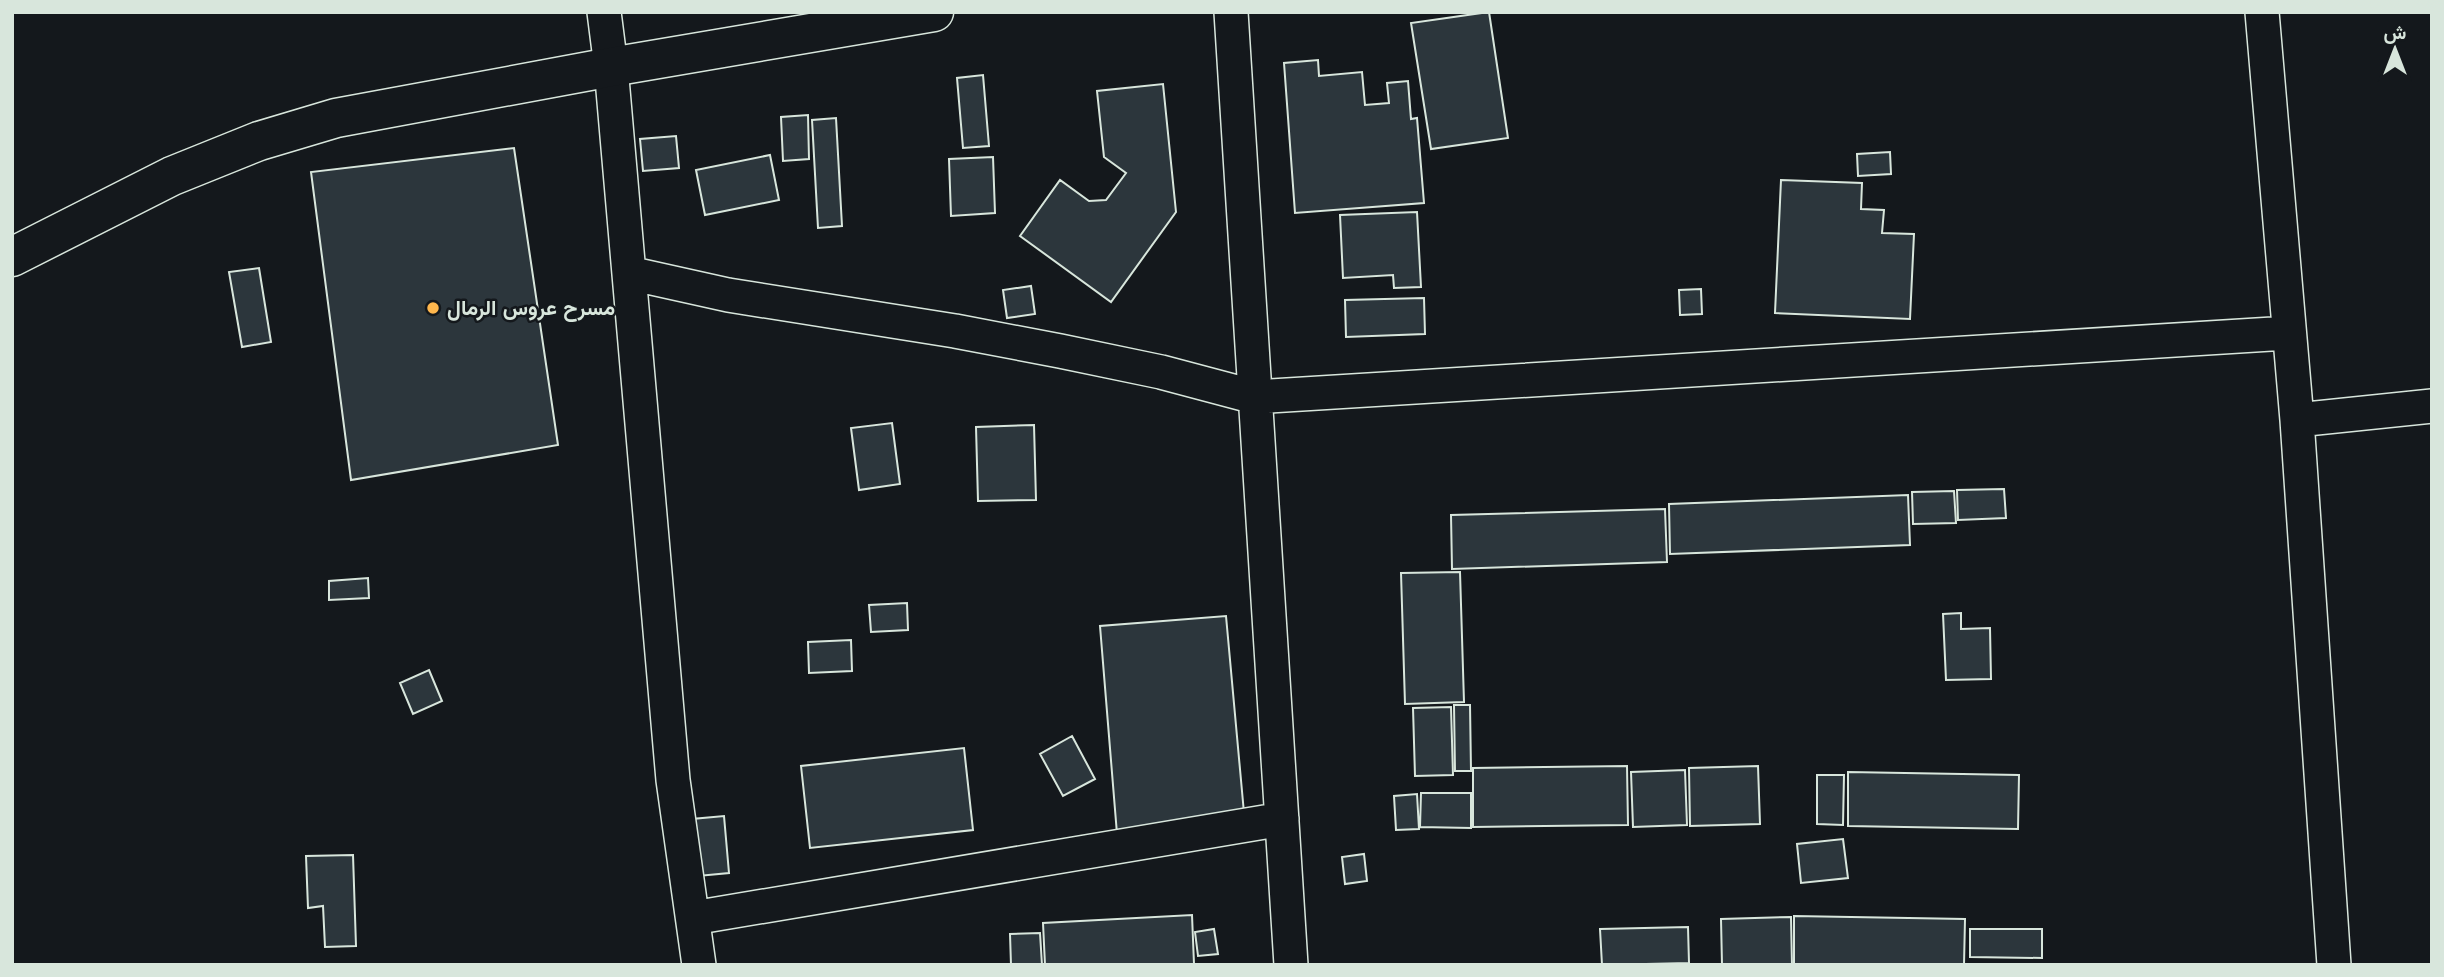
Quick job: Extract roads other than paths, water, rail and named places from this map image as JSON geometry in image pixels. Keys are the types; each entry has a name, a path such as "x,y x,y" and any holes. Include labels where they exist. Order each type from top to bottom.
{"main road":[{"path":"12,257 172,176 259,141 336,118 611,67 934,12"}],"street":[{"path":"604,12 673,780 699,965"},
{"path":"1231,12 1291,965"},
{"path":"2262,12 2297,420 2334,965"},
{"path":"629,273 728,295 1060,351 1161,372 1255,397 2289,333"},
{"path":"2297,420 2432,406"},
{"path":"693,918 1282,819"}],"place":[{"name":"مسرح عروس الرمال","path":"433,308"}]}
